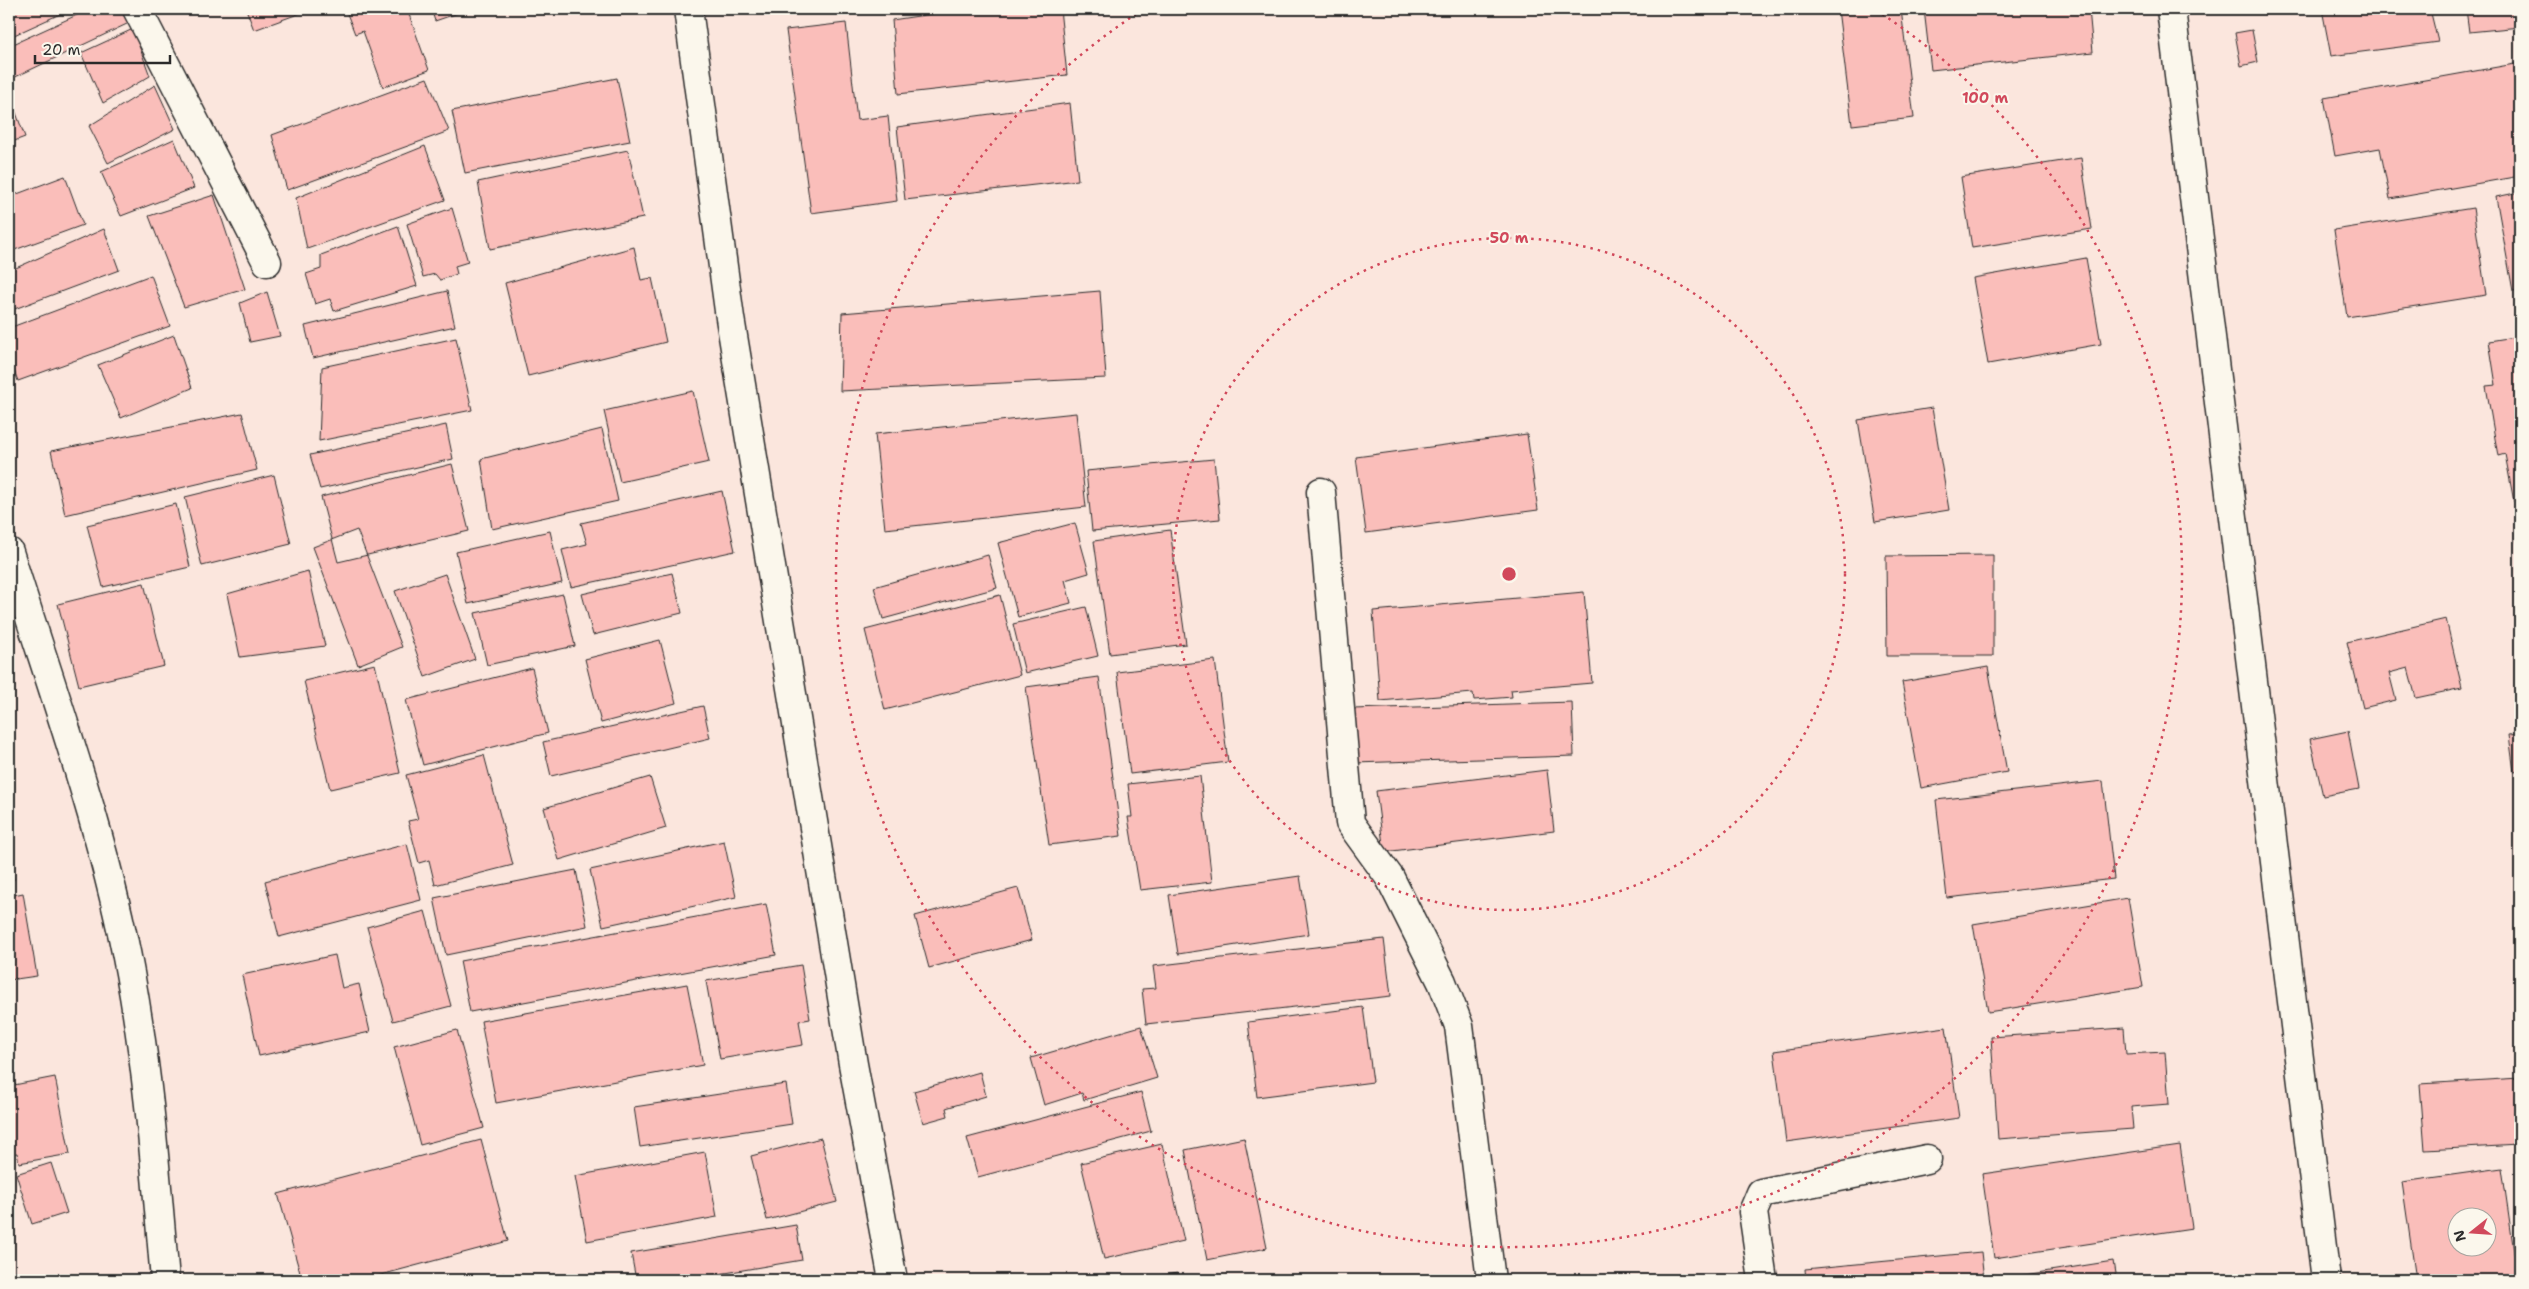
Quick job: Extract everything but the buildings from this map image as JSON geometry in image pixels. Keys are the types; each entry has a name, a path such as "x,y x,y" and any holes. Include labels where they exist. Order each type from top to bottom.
{"street":[{"path":"137,9 267,262"},
{"path":"688,9 732,328 854,1064 893,1280"},
{"path":"2171,9 2326,1280"},
{"path":"1321,492 1350,823 1390,878 1442,982 1459,1026 1491,1280"},
{"path":"9,552 105,861 130,972 148,1083 165,1280"},
{"path":"1763,1280 1753,1212 1761,1193 1927,1159"}]}
